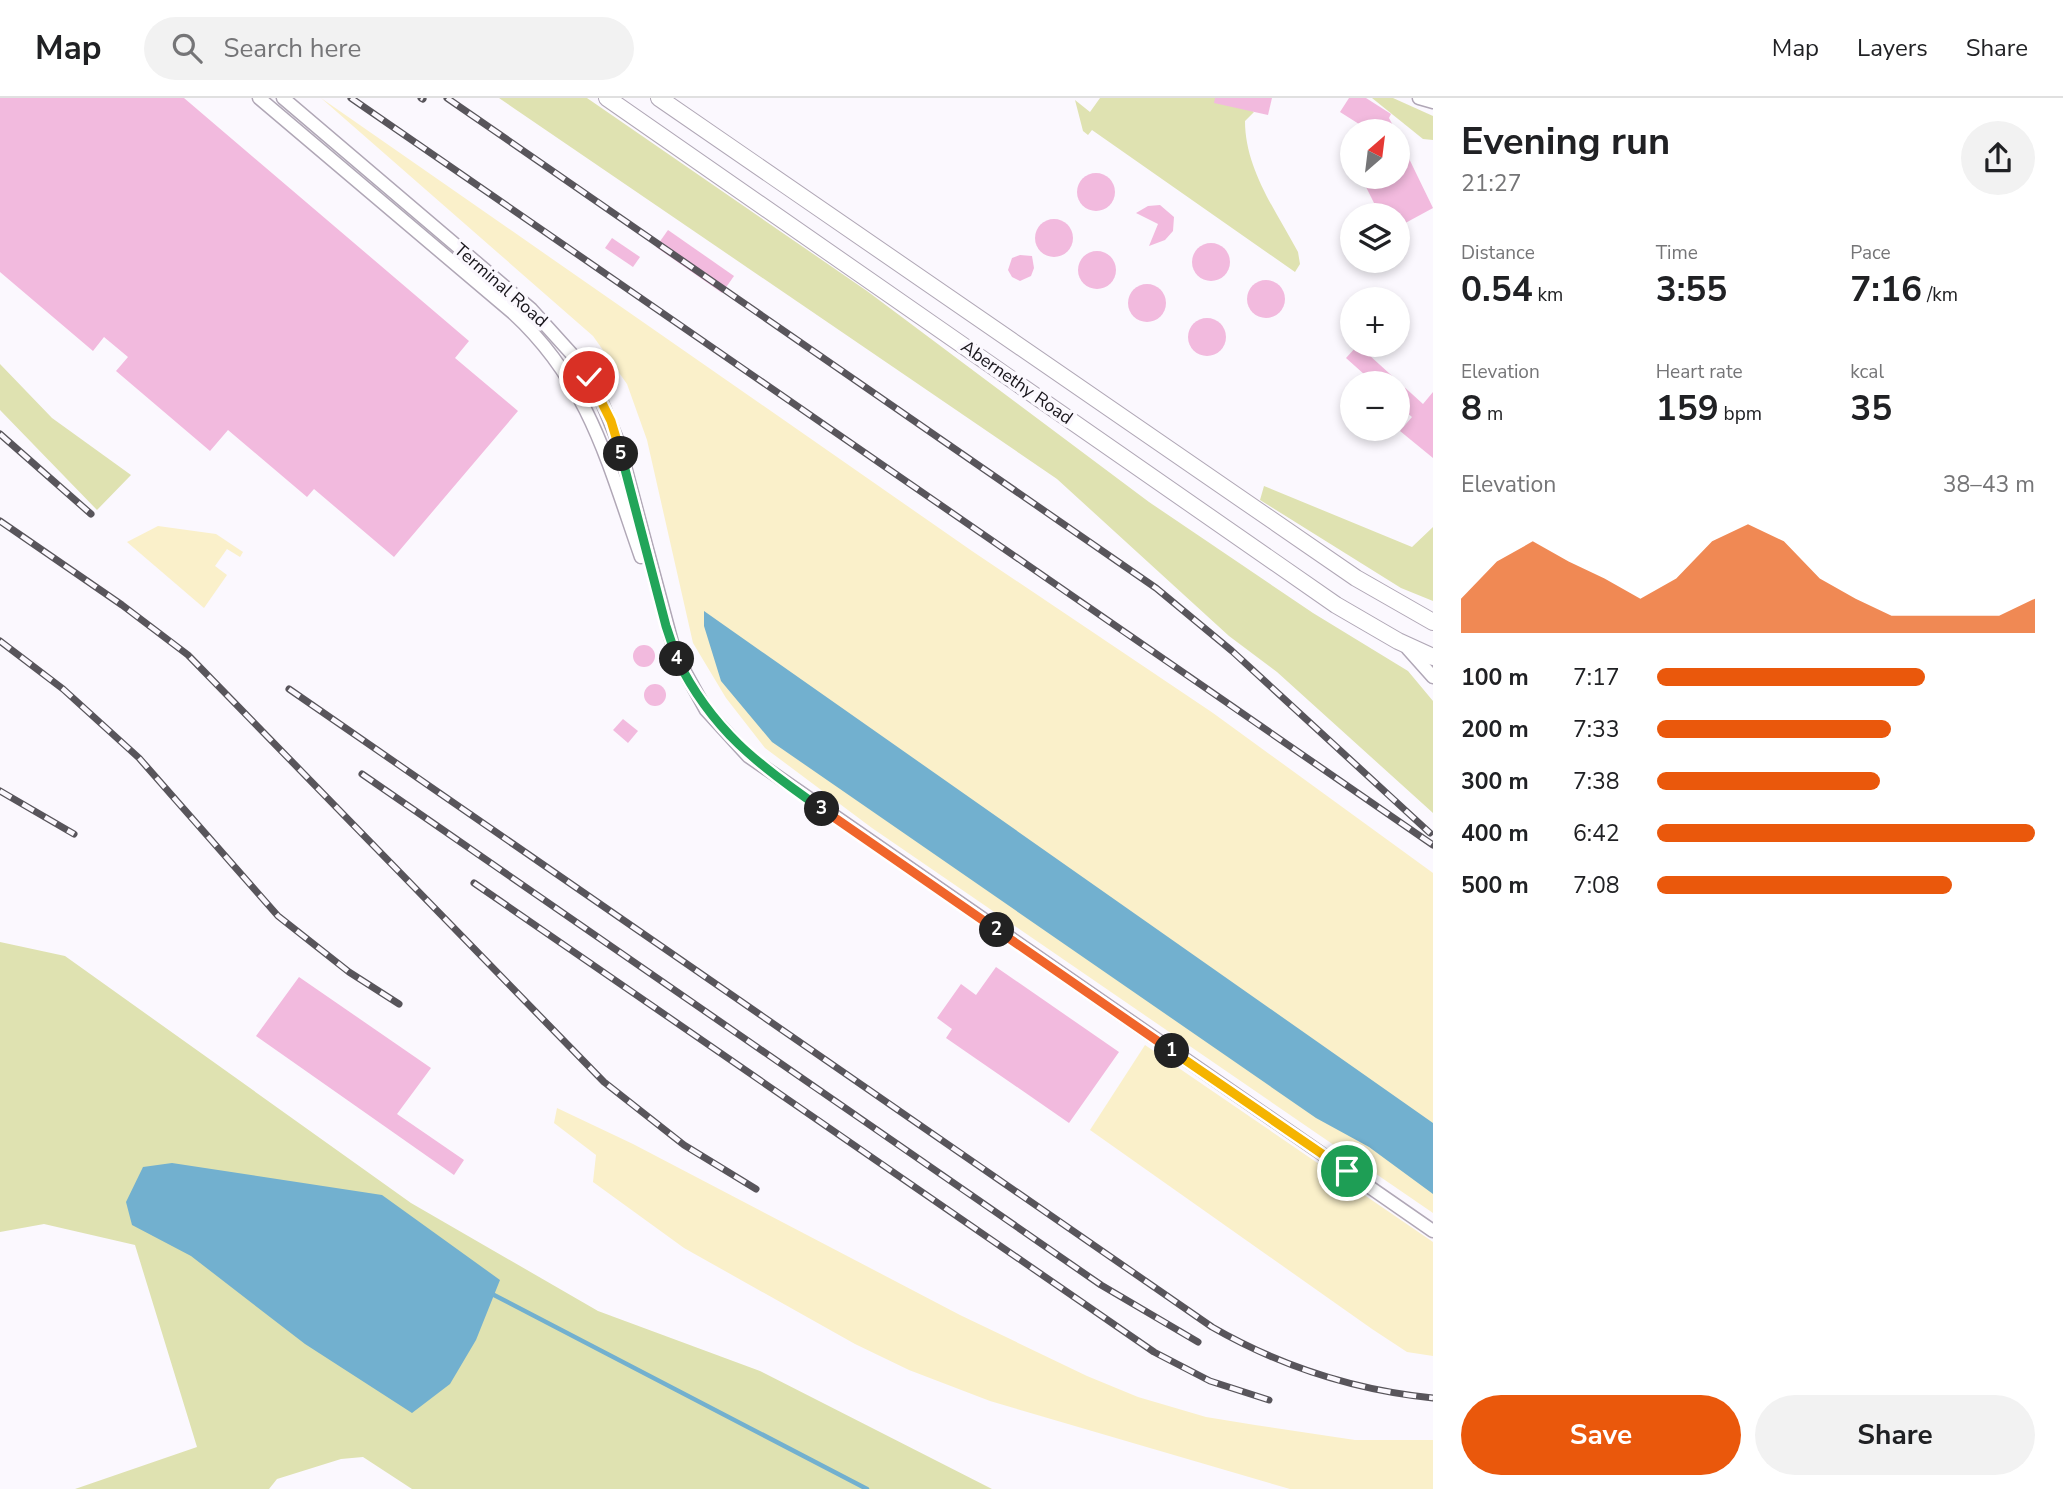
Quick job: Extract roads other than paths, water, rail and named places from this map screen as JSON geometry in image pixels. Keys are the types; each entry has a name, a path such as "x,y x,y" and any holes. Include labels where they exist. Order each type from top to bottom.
{"main road":[{"name":"Abernethy Road","path":"607,98 1308,586 1398,641 1433,657"},
{"name":"Abernethy Road","path":"659,98 1380,593 1433,622"},
{"path":"1380,593 1402,603 1433,608"}],"street":[{"path":"259,98 513,313 547,348 572,382 593,421 666,626"},
{"name":"Terminal Road","path":"283,98 531,309 579,362 599,395 619,444 675,654 706,709 748,755 1433,1231"},
{"path":"1419,98 1433,102"},
{"path":"1398,641 1433,677"}],"water":[{"path":"704,611 1433,1123 1433,1194 1369,1147 1316,1118 772,742 721,681 704,626"},
{"path":"172,1163 382,1195 500,1280 476,1340 450,1384 412,1413 305,1344 191,1256 132,1225 126,1202 143,1167"}],"waterway":[{"path":"494,1295 867,1489"}],"railway":[{"path":"351,98 1433,845"},
{"path":"447,98 1156,588 1232,651 1430,833"},
{"path":"0,434 91,514"},
{"path":"0,521 122,605 188,655 604,1082 684,1145 756,1189"},
{"path":"0,641 63,689 139,758 278,916 349,972 399,1004"},
{"path":"289,689 1212,1327 1264,1353 1318,1374 1375,1389 1433,1398"},
{"path":"362,774 1101,1285 1198,1342"},
{"path":"0,791 74,834"},
{"path":"474,883 1154,1352 1210,1381 1269,1400"}]}
